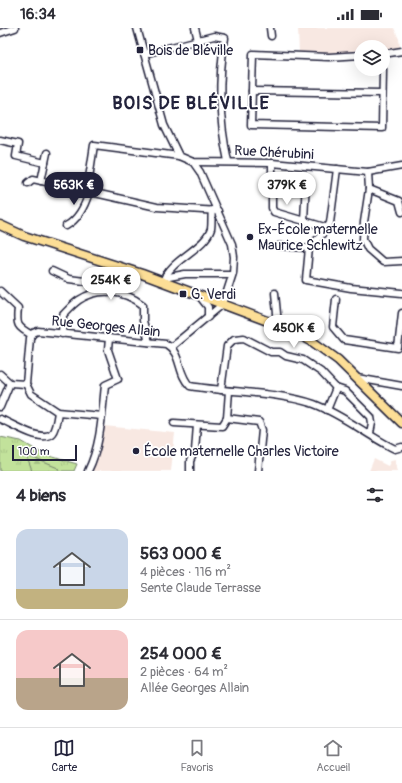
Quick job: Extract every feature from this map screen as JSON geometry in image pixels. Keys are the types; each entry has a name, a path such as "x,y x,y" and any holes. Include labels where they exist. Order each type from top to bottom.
{"main road":[{"path":"0,225 24,236 165,279 195,293 301,334 320,346 358,378 402,423"}],"street":[{"path":"0,33 15,28"},
{"path":"137,28 164,125 179,156"},
{"path":"195,28 198,40"},
{"path":"270,28 272,36"},
{"path":"144,54 214,36 225,38 221,70 220,104 228,161"},
{"path":"390,53 402,51"},
{"path":"354,55 329,57 253,54 251,124 382,128 383,76"},
{"path":"252,91 382,93"},
{"path":"0,140 18,144 16,156 45,163"},
{"path":"66,226 77,217 85,205 94,145 179,156 193,162 232,244 234,257 233,273 223,304"},
{"path":"41,181 47,153"},
{"name":"Rue Chérubini","path":"193,162 228,161 272,163 368,172 402,166"},
{"path":"272,163 272,208 274,212 328,228"},
{"path":"337,169 330,223 328,228 309,248 306,280 351,288 402,293"},
{"path":"368,172 369,189 364,222 365,245 383,262 402,260"},
{"path":"28,183 33,179 157,207 215,210"},
{"path":"304,221 306,180"},
{"path":"369,189 399,201 402,212"},
{"path":"165,279 182,257 205,239 211,230 215,210"},
{"path":"279,246 309,248"},
{"path":"52,271 69,279 92,282 104,291"},
{"path":"165,279 185,274 229,274"},
{"path":"62,334 63,315 75,303 80,299 108,290 134,298 143,306 143,321 149,342"},
{"path":"0,291 18,308 16,322 18,326 32,335"},
{"path":"195,293 205,302 208,317"},
{"path":"275,293 278,324"},
{"path":"336,299 333,327 344,340 398,348 402,314"},
{"name":"Rue Georges Allain","path":"26,384 30,338 38,331 166,344 171,347 223,304"},
{"path":"221,390 227,346 234,339 240,337 271,352 280,352 286,356 303,360 321,372 336,388 345,391 371,417 372,423 370,433"},
{"path":"88,471 95,454 102,416 105,385 118,379 108,350 109,338"},
{"path":"171,347 175,351 189,385 288,397 342,416 395,449 402,447"},
{"path":"0,374 10,383 26,384 31,394 58,412 102,416"},
{"path":"358,378 402,386"},
{"path":"0,407 10,383"},
{"path":"327,410 336,388"},
{"path":"174,423 218,427 222,426 227,418 229,391"},
{"path":"0,419 14,424 24,432 45,436 54,431 58,412"},
{"path":"227,418 259,422 262,430 258,471"},
{"path":"190,471 190,461 195,451 197,425"}],"shaded area":[{"path":"298,28 394,28 399,39 400,48 390,49 390,40 354,40 354,51 350,51 349,54 299,53"},
{"name":"École maternelle Charles Victoire","path":"104,426 175,433 171,471 92,471 100,448"},
{"path":"374,459 388,466 391,460 395,459 398,471 369,471"}],"green space":[{"path":"0,437 21,441 43,454 77,464 74,471 0,471"},
{"path":"26,455 58,468 60,471 32,471"}],"place":[{"name":"Bois de Bléville","path":"140,50"},
{"name":"Ex-École maternelle Maurice Schlewitz","path":"250,237"},
{"name":"G. Verdi","path":"183,294"},
{"name":"École maternelle Charles Victoire","path":"136,451"}],"district":[{"name":"BOIS DE BLÉVILLE","path":"191,103"}]}
